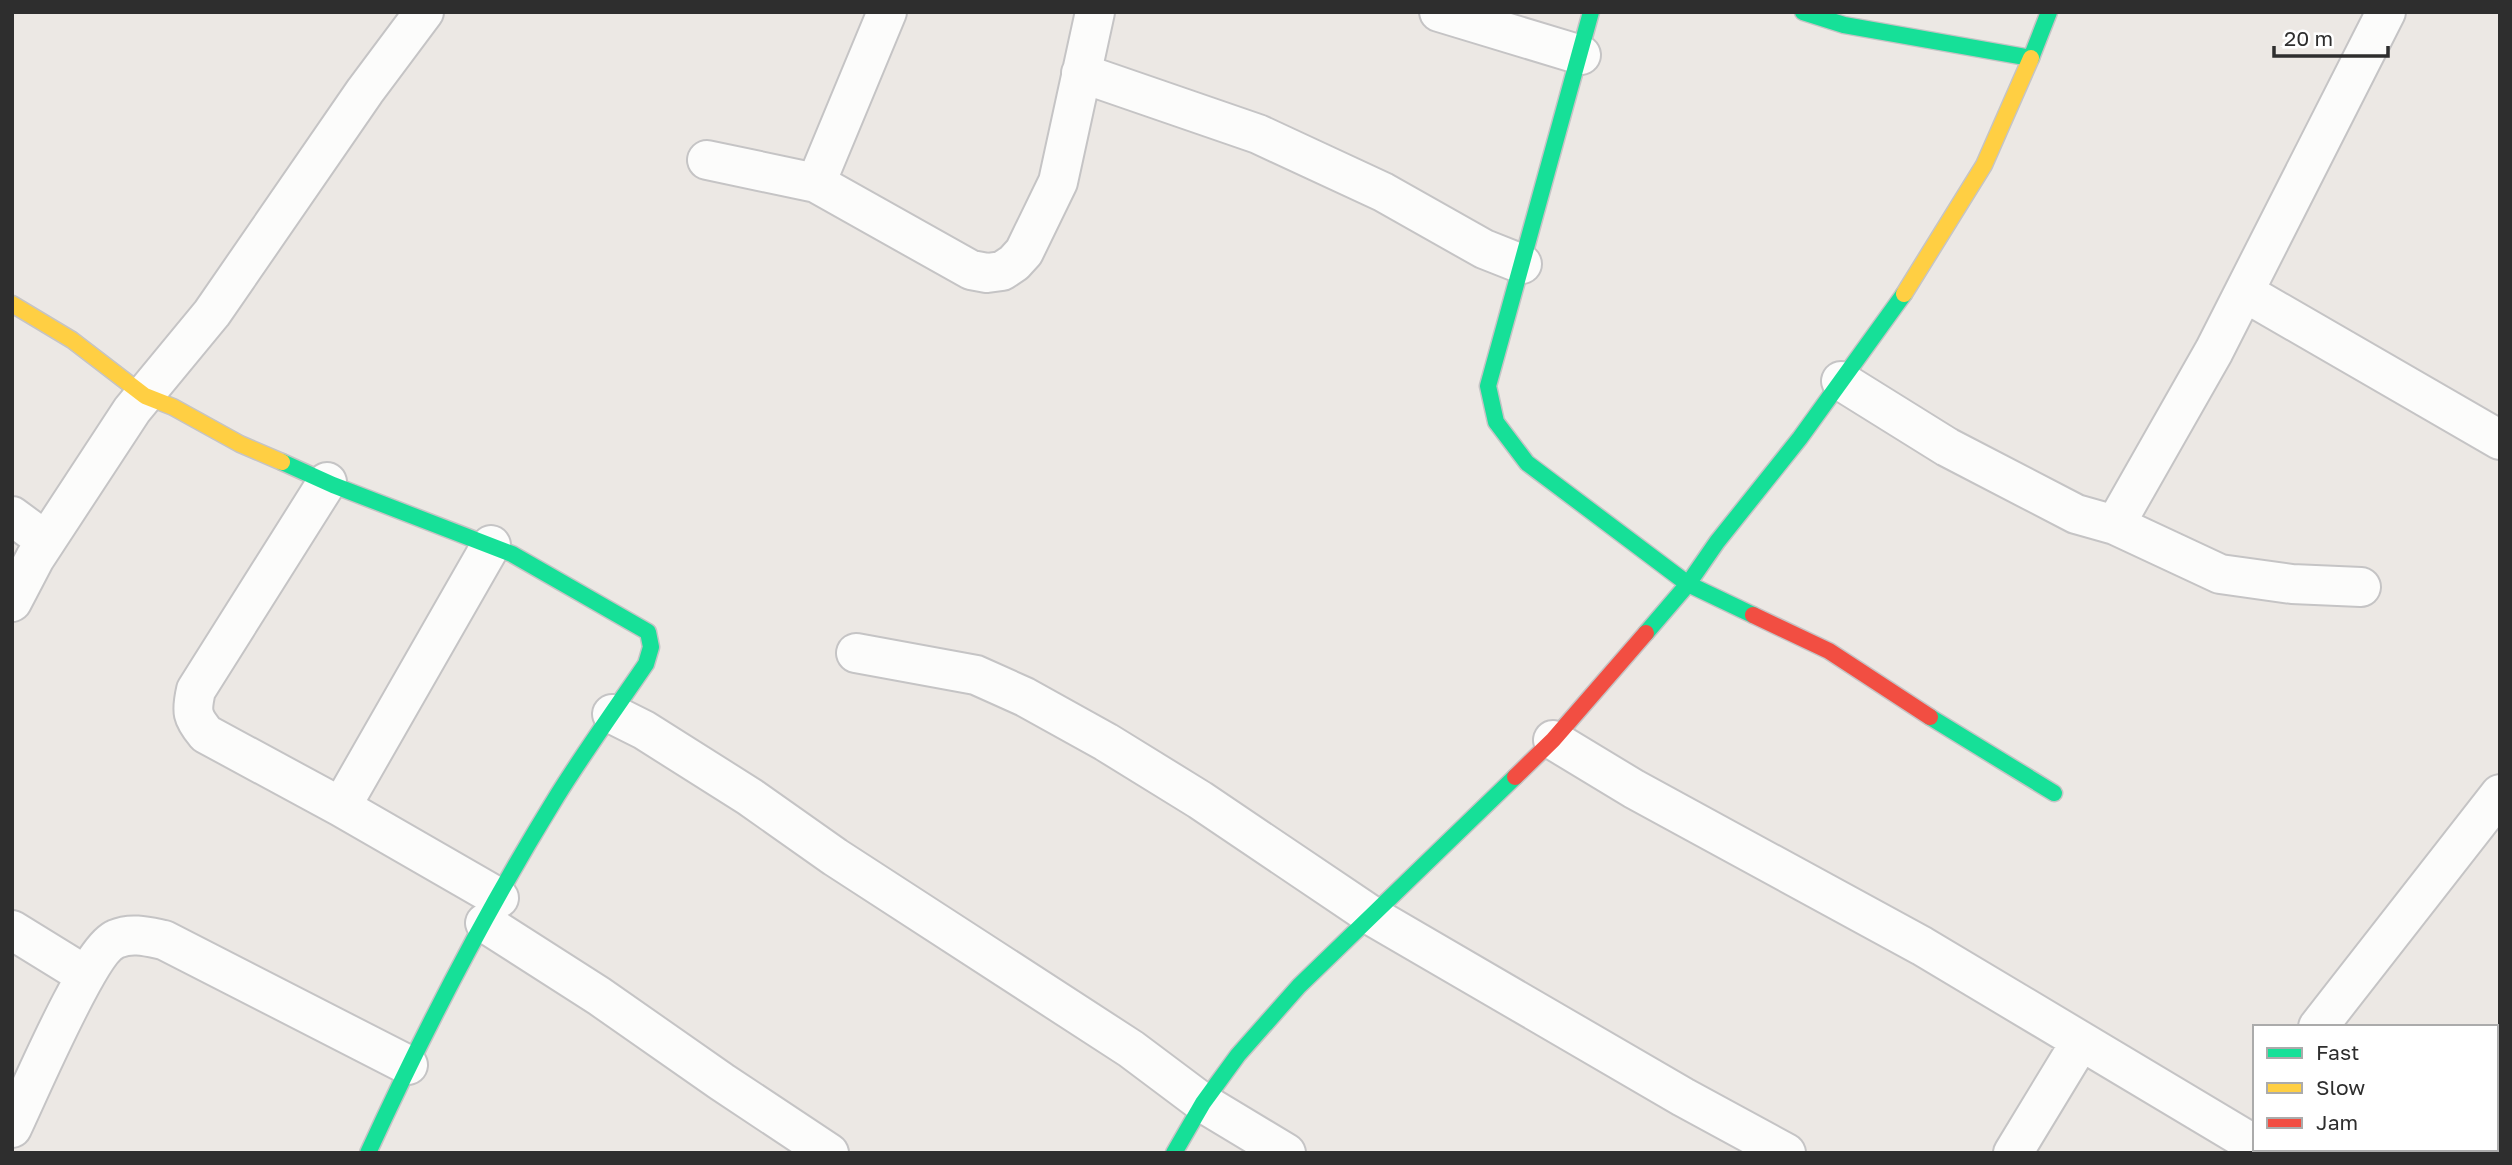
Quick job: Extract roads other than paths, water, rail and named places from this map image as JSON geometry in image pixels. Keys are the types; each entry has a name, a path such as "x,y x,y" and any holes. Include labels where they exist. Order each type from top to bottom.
{"street":[{"path":"12,601 47,541 132,410 212,313 365,91 424,12"},
{"path":"816,183 887,12"},
{"path":"708,160 816,183 971,270 986,273 1002,271 1024,252 1058,182 1095,12"},
{"path":"1439,12 1581,55"},
{"path":"1591,12 1488,386 1496,422 1527,463 1688,584 1829,651 1899,698 2054,793"},
{"path":"1803,12 1844,25 2031,58"},
{"path":"1174,1153 1203,1103 1238,1055 1299,986 1553,740 1688,584 1717,542 1800,438 1919,272 1984,164 2049,12"},
{"path":"2115,526 2214,351 2386,12"},
{"path":"1081,73 1258,134 1383,192 1484,249 1522,264"},
{"path":"2244,292 2500,440"},
{"path":"12,304 72,340 145,396 173,407 240,444 327,482 512,554 648,632 651,647 646,664 547,814 492,910 408,1065 368,1153"},
{"path":"1841,381 1947,447 2076,514 2115,526 2220,574 2292,584 2361,587"},
{"path":"327,482 196,690 192,708 196,721 206,734 341,807 492,910 599,996 829,1153"},
{"path":"12,516 47,541"},
{"path":"341,807 491,545"},
{"path":"856,653 976,675 1025,697 1106,742 1200,800 1372,916 1683,1097 1786,1153"},
{"path":"612,714 644,730 739,790 835,857 1131,1049 1203,1103 1286,1153"},
{"path":"1553,740 1634,789 1922,946 2081,1041 2252,1133"},
{"path":"2320,1025 2500,794"},
{"path":"12,930 85,975"},
{"path":"12,1128 85,975 101,951 116,939 141,935 164,940 408,1065"},
{"path":"2013,1153 2081,1041"}]}
